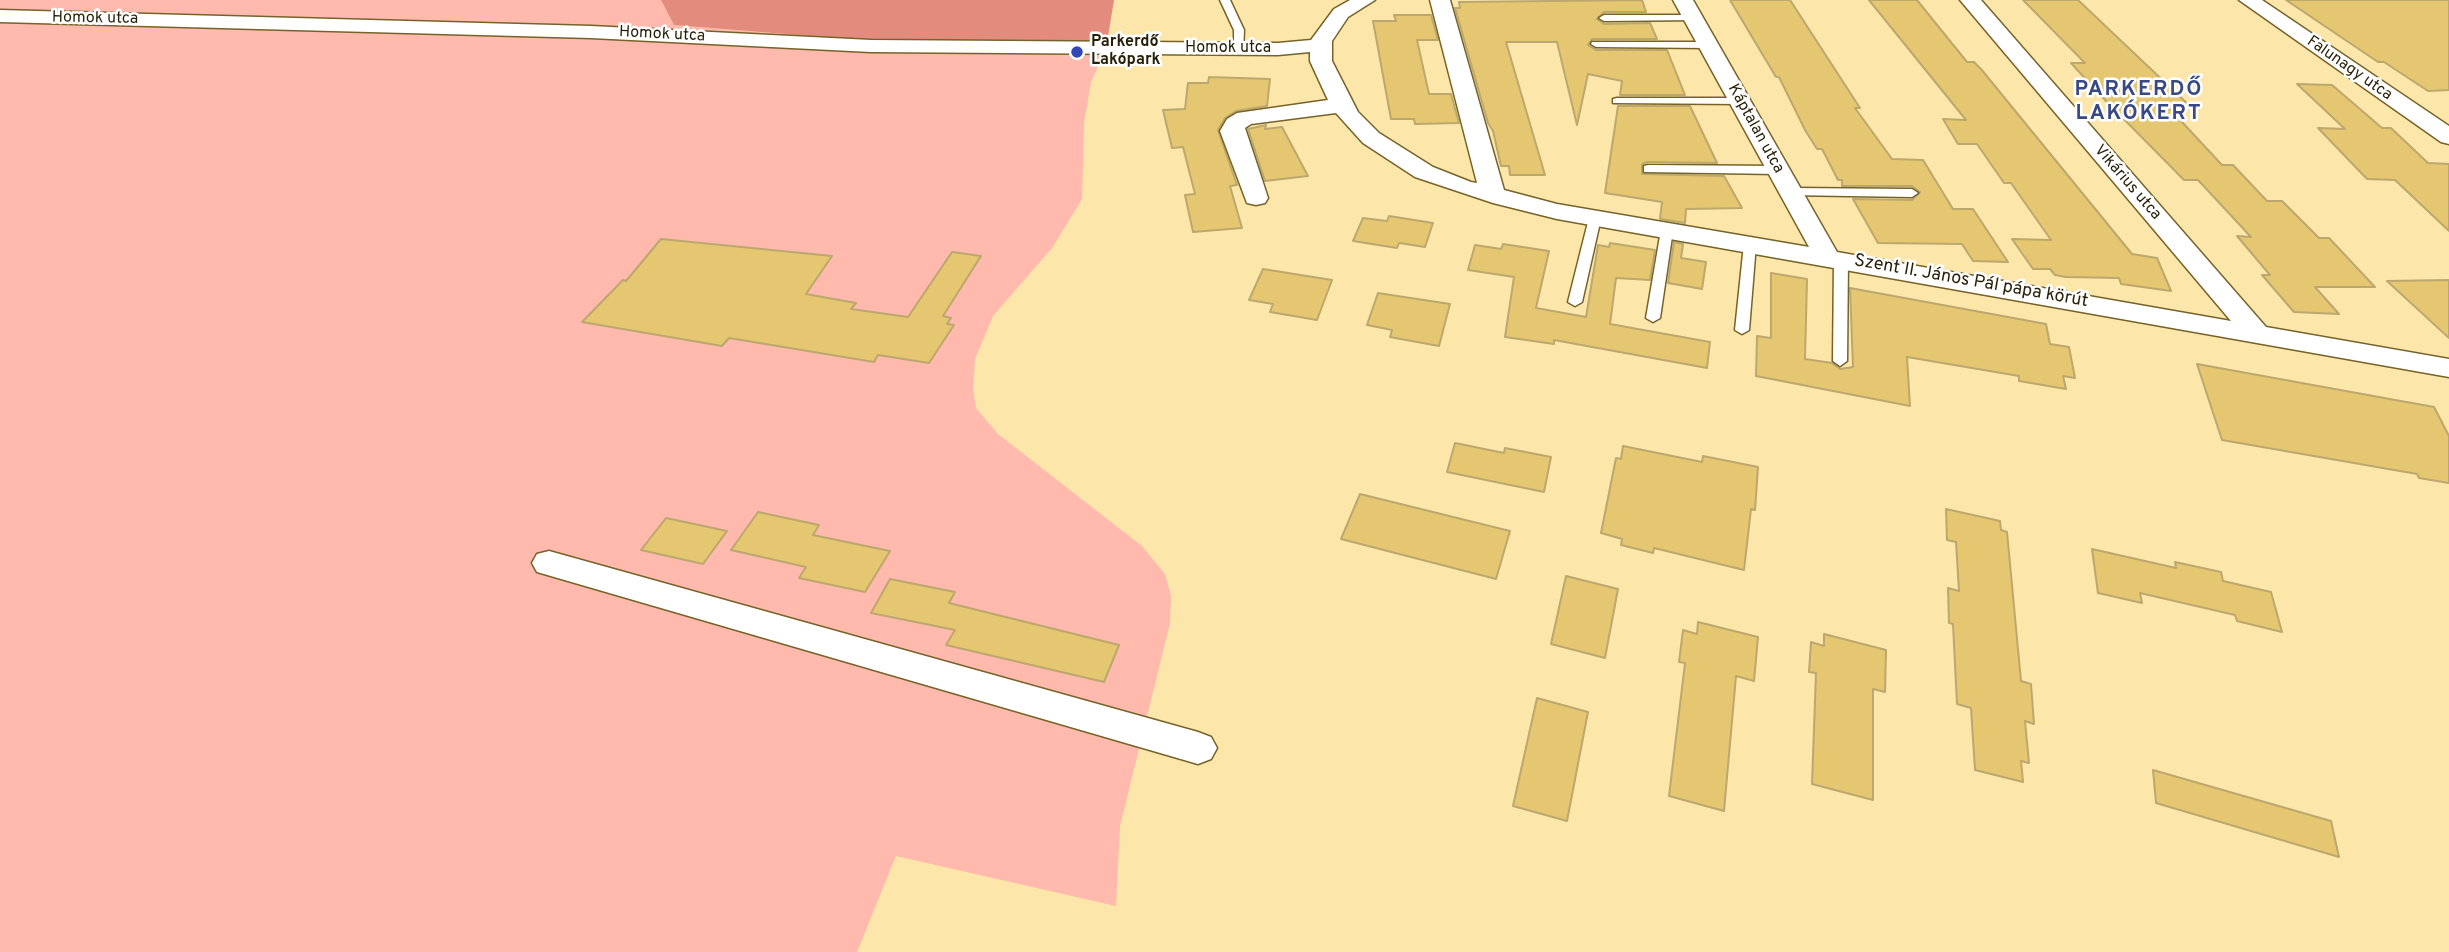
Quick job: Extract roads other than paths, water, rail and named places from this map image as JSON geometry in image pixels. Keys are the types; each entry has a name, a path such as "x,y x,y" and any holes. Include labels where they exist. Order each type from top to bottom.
{"street":[{"path":"1323,45 1321,41 1325,31 1341,13 1365,0"},
{"path":"1440,0 1493,197"},
{"name":"Vikárius utca","path":"1970,0 2257,334"},
{"name":"Falunagy utca","path":"2249,0 2449,137"},
{"name":"Káptalan utca","path":"1689,9 1778,170 1834,258"},
{"name":"Homok utca","path":"0,16 592,32 872,46 1239,49 1323,45"},
{"name":"Szent II. János Pál pápa körút","path":"1323,45 1321,61 1342,106 1371,138 1424,172 1493,197 1595,218 2449,368"},
{"path":"1256,198 1232,131 1235,124 1245,118 1342,106"},
{"path":"550,564 1198,748"}],"lane":[{"path":"1224,0 1239,30 1239,49"},
{"path":"1604,18 1689,9"},
{"path":"1596,44 1708,45"},
{"path":"1617,102 1740,101"},
{"path":"1648,169 1778,170"},
{"path":"1791,192 1912,193"},
{"path":"1575,302 1595,218"},
{"path":"1653,318 1667,230"},
{"path":"1742,330 1750,244"},
{"path":"1834,258 1840,361"}],"place":[{"name":"Parkerdő Lakópark","path":"1077,52"}],"district":[{"name":"PARKERDŐ LAKÓKERT","path":"2139,103"}]}
